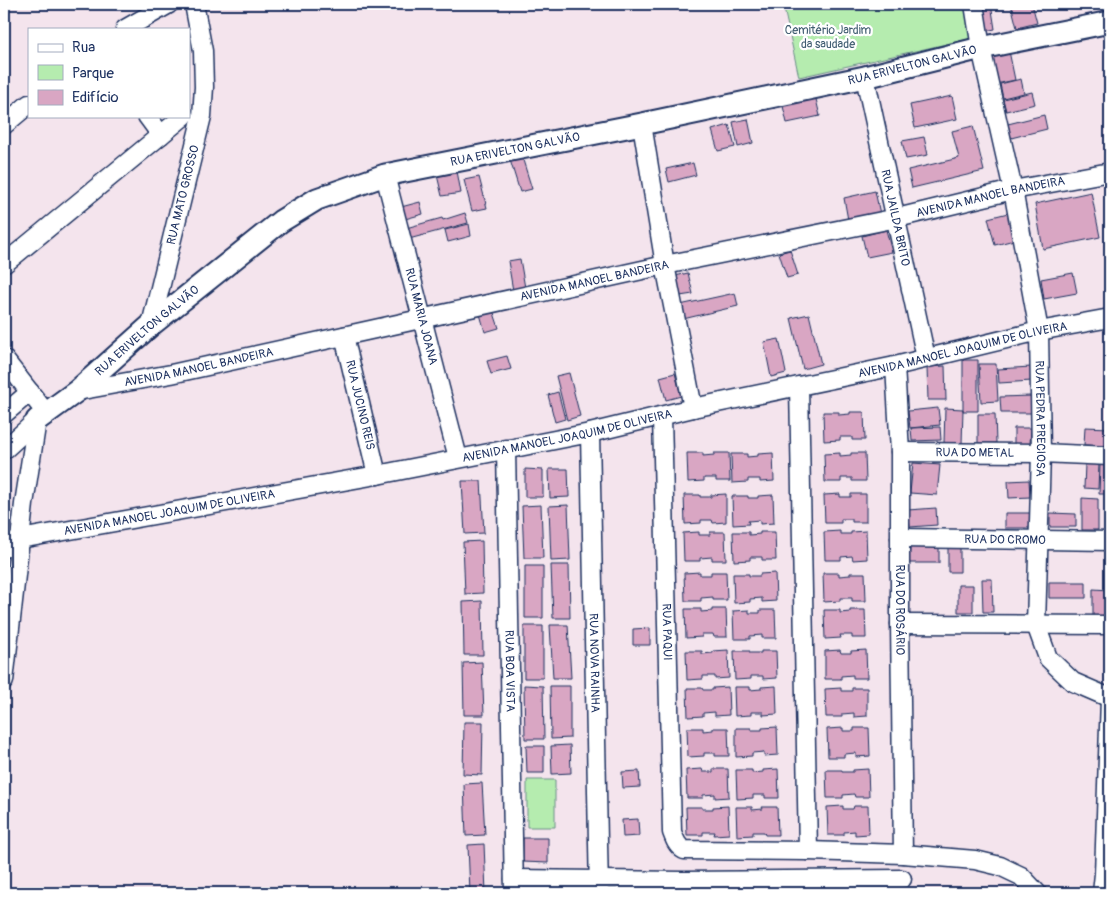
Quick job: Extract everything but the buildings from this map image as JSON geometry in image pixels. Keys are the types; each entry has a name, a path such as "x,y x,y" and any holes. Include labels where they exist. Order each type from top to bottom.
{"main road":[{"name":"RUA ERIVELTON GALVÃO","path":"41,416 77,391 151,325 281,221 316,199 385,175 865,77 981,48 1110,22"}],"street":[{"path":"127,28 169,4"},
{"name":"RUA MATO GROSSO","path":"151,325 200,125 196,111 204,88 203,51 194,4"},
{"name":"RUA PEDRA PRECIOSA","path":"974,4 981,48 1014,190 1039,331 1041,453 1036,625 1048,658 1073,682 1110,698 1102,893"},
{"name":"RUA JAILDA BRITO","path":"865,77 926,358"},
{"path":"4,125 28,105"},
{"path":"148,118 161,135"},
{"path":"4,264 182,118"},
{"path":"642,124 665,265 693,408"},
{"name":"AVENIDA MANOEL BANDEIRA","path":"77,391 171,374 665,265 896,218 1014,190 1110,172"},
{"name":"RUA MARIA JOANA","path":"385,175 458,458"},
{"name":"AVENIDA MANOEL JOAQUIM DE OLIVEIRA","path":"4,548 20,539 590,433 693,408 895,366 1039,331 1110,318"},
{"name":"RUA JUCINO REIS","path":"344,336 377,474"},
{"path":"4,359 30,392 41,416 20,539 4,681"},
{"name":"RUA DO ROSÁRIO","path":"895,366 900,452 903,854"},
{"path":"799,386 808,851 903,854 975,860 1000,866 1020,876 1037,893"},
{"path":"4,414 30,392"},
{"name":"RUA ERIVELTON GALVÃO","path":"4,450 41,416"},
{"name":"RUA PAQUI","path":"662,416 672,832 674,839 679,847 684,850 808,851"},
{"name":"RUA NOVA RAINHA","path":"590,433 599,886"},
{"name":"RUA BOA VISTA","path":"506,449 514,886"},
{"name":"RUA DO METAL","path":"900,452 1041,453 1110,456"},
{"name":"RUA DO CROMO","path":"900,538 1110,541"},
{"path":"900,624 1110,625"},
{"path":"514,886 684,887 902,879"}],"green space":[{"name":"Cemitério Jardim da saudade","path":"783,4 967,4 973,38 799,77"},
{"path":"527,780 555,780 555,827 527,827"}]}
